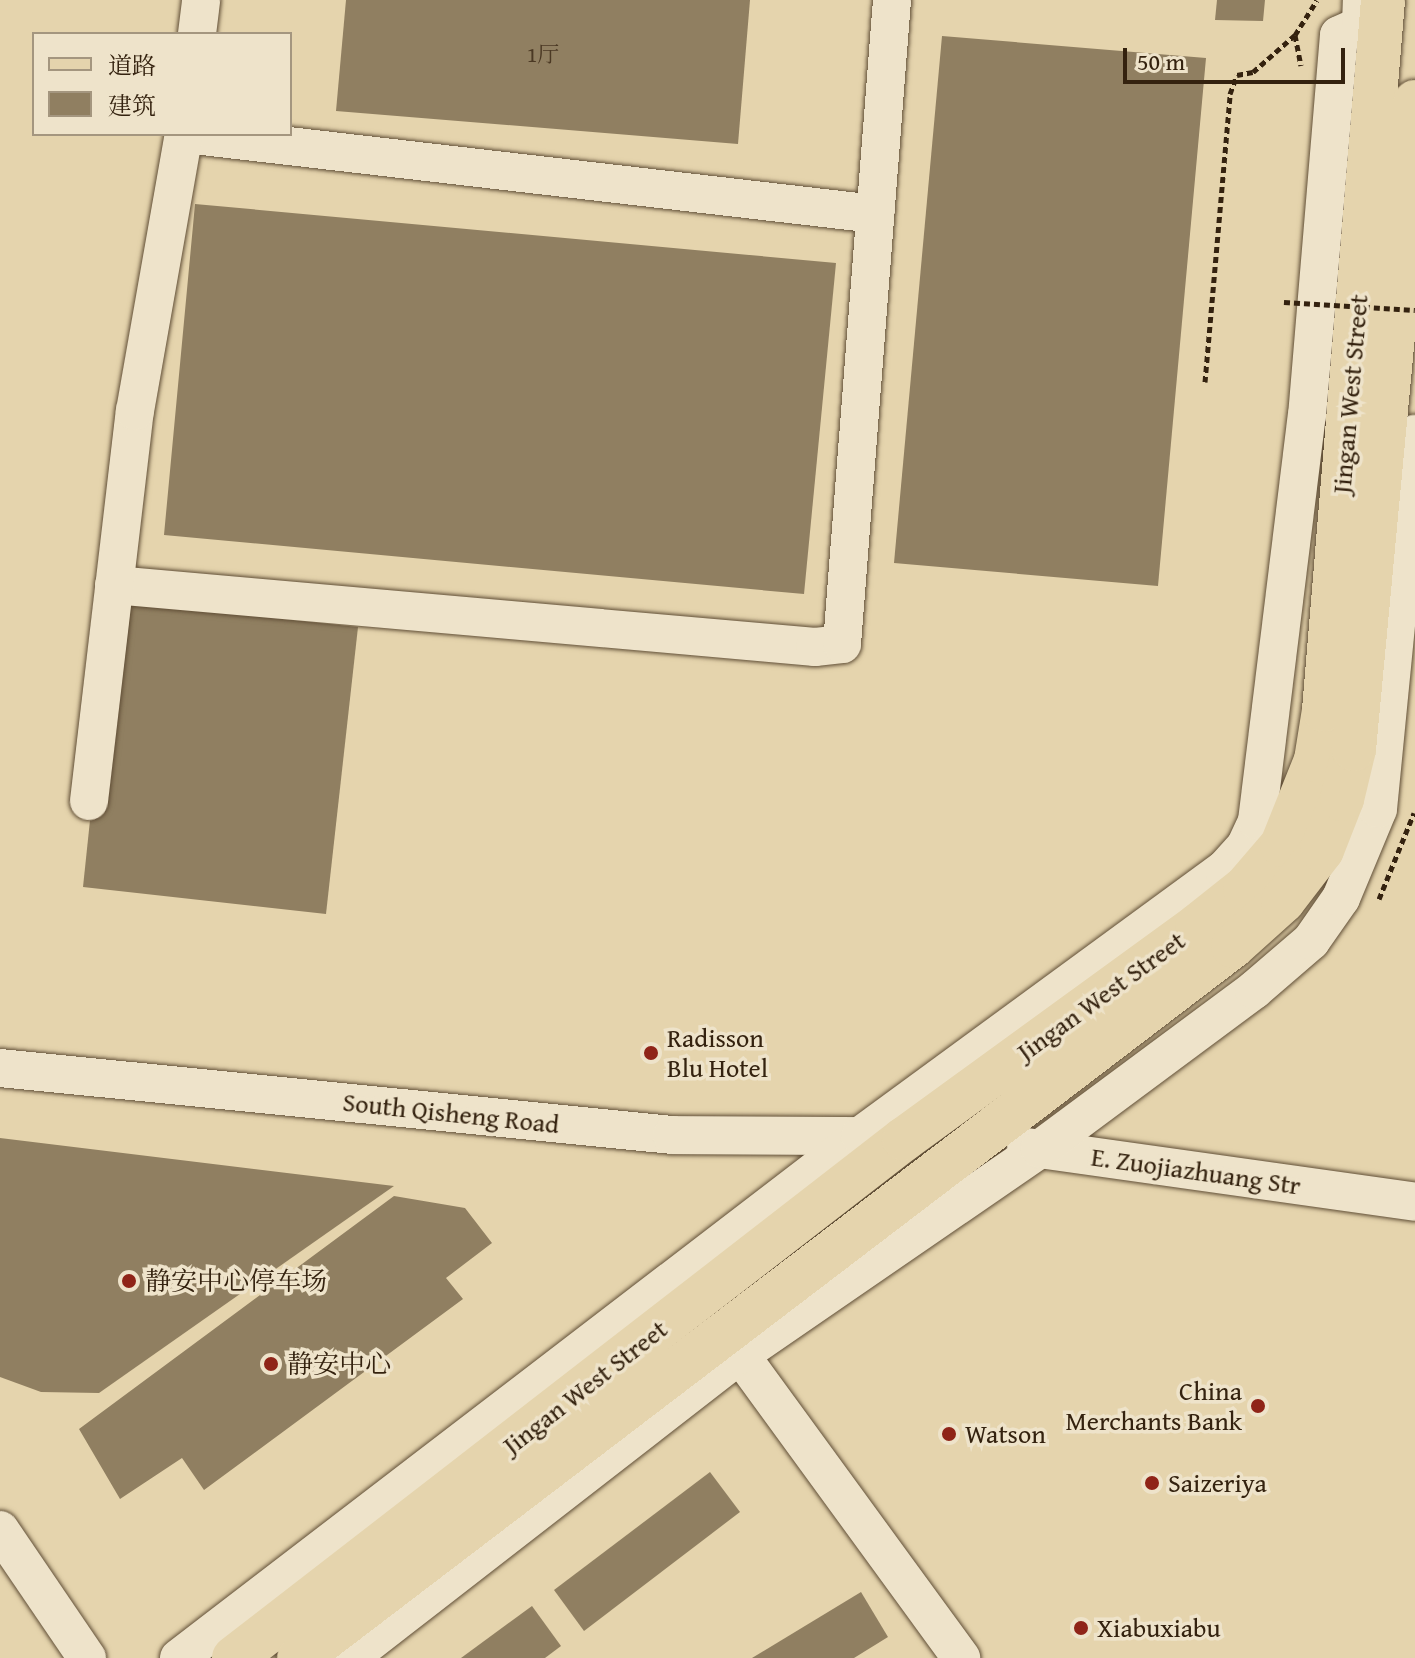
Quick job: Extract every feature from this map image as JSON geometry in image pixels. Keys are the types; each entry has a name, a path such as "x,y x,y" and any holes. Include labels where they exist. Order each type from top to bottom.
{"main road":[{"name":"Jingan West Street","path":"234,1658 904,1139 1245,888 1282,845 1302,806 1324,710 1383,0"},
{"name":"Jingan West Street","path":"299,1658 732,1344 976,1140 1233,946 1283,901 1322,850 1342,799 1354,749 1405,417 1415,102"}],"street":[{"path":"197,32 201,0"},
{"path":"114,585 815,647 842,644 892,0"},
{"path":"179,1658 860,1136 1224,870 1245,847 1257,821 1307,416 1339,35 1361,25 1362,0"},
{"path":"89,801 135,411 185,136"},
{"path":"202,136 875,214"},
{"path":"349,1658 732,1344 1040,1149 1254,990 1311,941 1341,898 1378,809 1405,417"},
{"name":"South Qisheng Road","path":"0,1068 672,1135 904,1139"},
{"name":"E. Zuojiazhuang Str","path":"976,1140 1415,1202"},
{"path":"732,1344 961,1658"},
{"path":"0,1530 87,1658"}],"path":[{"path":"1205,382 1230,94 1237,75 1253,72 1295,35 1317,0"},
{"path":"1295,35 1303,74"},
{"path":"1299,309 1301,294"},
{"path":"1284,302 1415,310"},
{"path":"1377,902 1413,824 1415,800"}],"building":[{"path":"346,0 750,0 738,144 336,111"},
{"path":"1217,0 1265,0 1263,21 1215,20"},
{"path":"942,36 1206,58 1158,586 894,563"},
{"path":"195,204 836,263 804,594 164,535"},
{"path":"113,601 358,627 326,914 83,887"},
{"name":"静安中心停车场","path":"0,1138 394,1186 99,1393 41,1392 0,1377"},
{"name":"静安中心","path":"394,1196 465,1208 492,1243 446,1278 463,1299 204,1490 182,1458 120,1499 79,1429"},
{"path":"710,1472 740,1512 584,1631 554,1590"},
{"path":"861,1592 888,1637 854,1658 752,1658"},
{"path":"532,1606 561,1646 545,1658 461,1658"}],"place":[{"name":"Radisson Blu Hotel","path":"651,1053"},
{"name":"静安中心停车场","path":"129,1281"},
{"name":"静安中心","path":"271,1364"},
{"name":"China Merchants Bank","path":"1258,1406"},
{"name":"Watson","path":"949,1434"},
{"name":"Saizeriya","path":"1152,1483"},
{"name":"Xiabuxiabu","path":"1081,1628"}]}
